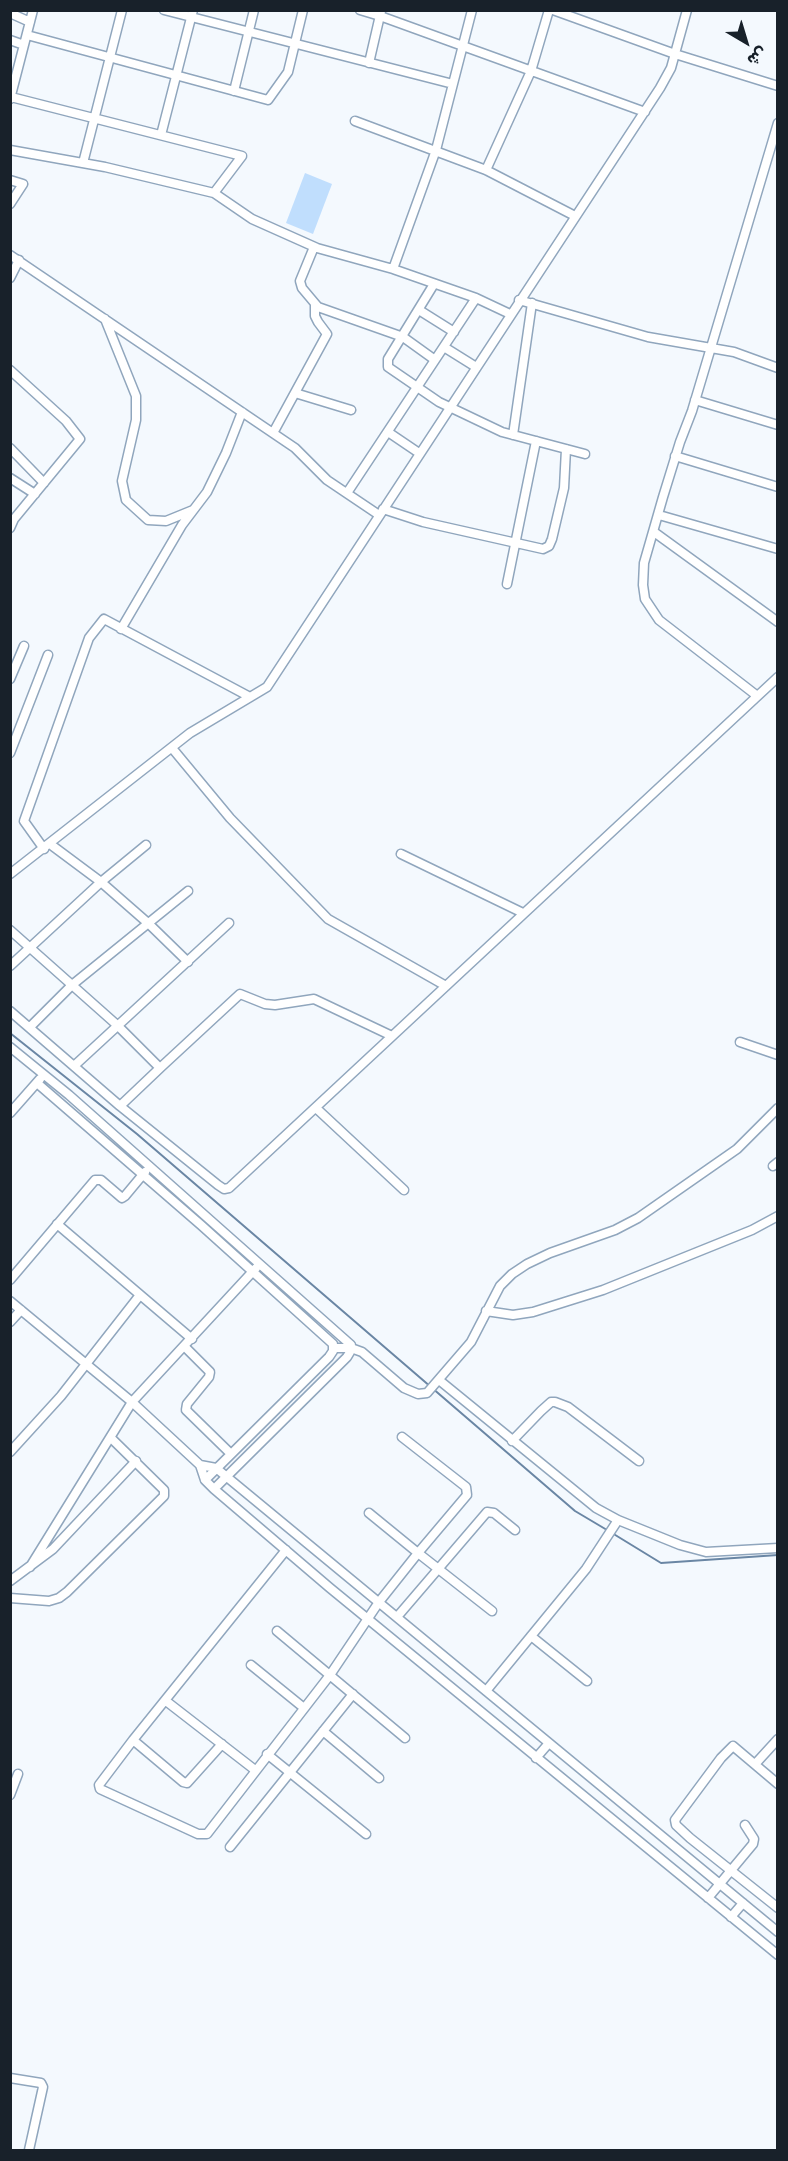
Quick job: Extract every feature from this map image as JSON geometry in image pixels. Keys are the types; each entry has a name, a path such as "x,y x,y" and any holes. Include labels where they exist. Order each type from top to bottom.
{"street":[{"path":"33,10 11,98 242,156 214,193"},
{"path":"83,163 122,10"},
{"path":"164,10 192,14 249,32 453,84"},
{"path":"234,91 254,10"},
{"path":"27,35 268,100 288,72 303,10"},
{"path":"360,10 380,13 463,46 645,112"},
{"path":"393,269 436,150 472,10"},
{"path":"486,170 531,71 551,10 777,87"},
{"path":"10,874 190,733 267,687 660,88 675,54 687,10"},
{"path":"10,13 30,22"},
{"path":"369,63 380,13"},
{"path":"161,135 192,14"},
{"path":"10,40 24,45"},
{"path":"355,121 486,170 575,216"},
{"path":"756,695 669,629 651,610 645,598 643,585 644,563 675,456 712,347 777,123"},
{"path":"10,150 83,163 214,193 252,219 314,247 393,269 476,298 510,314"},
{"path":"10,180 23,184 10,204"},
{"path":"314,247 300,281 302,288 315,305 403,337 435,360"},
{"path":"10,278 15,257 295,448 327,480 381,512 543,549 549,546 564,488 566,449"},
{"path":"434,284 388,359 388,367 439,402 513,435 585,454"},
{"path":"347,493 476,298"},
{"path":"519,300 648,337 734,352 777,368"},
{"path":"513,435 532,303"},
{"path":"273,433 327,334 315,316 315,305"},
{"path":"418,310 454,332"},
{"path":"104,318 136,396 136,420 122,481 126,500 148,520 166,521 193,510"},
{"path":"444,347 476,367"},
{"path":"10,369 66,421 80,439 14,519 10,528"},
{"path":"295,393 351,410"},
{"path":"695,400 777,425"},
{"path":"122,629 182,525 207,492 242,412"},
{"path":"388,432 419,453"},
{"path":"507,584 536,441"},
{"path":"10,448 44,483"},
{"path":"675,456 777,487"},
{"path":"10,478 36,494"},
{"path":"659,515 777,549"},
{"path":"654,532 777,622"},
{"path":"188,962 101,882 47,847 24,821 89,638 104,620 250,697"},
{"path":"10,679 24,646"},
{"path":"10,753 48,655"},
{"path":"10,1011 120,1106 224,1189 238,1181 777,677"},
{"path":"172,748 230,818 328,920 446,986"},
{"path":"10,966 101,882 146,845"},
{"path":"402,854 523,913"},
{"path":"30,1027 72,986 188,891"},
{"path":"74,1066 229,923"},
{"path":"10,930 117,1025 160,1068"},
{"path":"120,1106 240,994 274,1005 314,999 392,1036"},
{"path":"740,1042 777,1055"},
{"path":"10,1047 150,1166 345,1338 351,1348"},
{"path":"11,1111 44,1074"},
{"path":"37,1083 331,1341 333,1348 329,1357 205,1480"},
{"path":"316,1108 404,1190"},
{"path":"333,1348 351,1348 362,1352 404,1388 421,1395 434,1386 471,1342 500,1286 512,1274 550,1253 615,1230 638,1218 737,1149 777,1108"},
{"path":"10,1280 95,1180 101,1180 122,1198 150,1166"},
{"path":"486,1311 513,1315 533,1312 603,1290 752,1230 777,1216"},
{"path":"57,1224 192,1339"},
{"path":"30,1567 132,1402 260,1263"},
{"path":"12,1448 87,1365 140,1295"},
{"path":"10,1301 132,1402 200,1466 205,1480 214,1490 777,1955"},
{"path":"10,1322 21,1310"},
{"path":"185,1347 210,1372 187,1404 186,1410 230,1453"},
{"path":"214,1490 347,1357 351,1348"},
{"path":"434,1386 513,1441 596,1509 618,1520 680,1545 706,1552 777,1548"},
{"path":"513,1441 541,1411 551,1402 555,1402 568,1407 639,1461"},
{"path":"286,1550 133,1740 99,1788 203,1835 211,1830 267,1754 330,1675 379,1602 467,1495 466,1487 402,1437"},
{"path":"10,1598 50,1601 59,1598 68,1592 164,1496 165,1490 111,1438"},
{"path":"10,1581 69,1534 136,1461"},
{"path":"200,1466 216,1468 777,1932"},
{"path":"369,1512 492,1611"},
{"path":"397,1617 487,1512 495,1513 515,1530"},
{"path":"486,1691 586,1569 618,1520"},
{"path":"277,1631 405,1738"},
{"path":"531,1636 587,1681"},
{"path":"251,1665 304,1708"},
{"path":"230,1847 353,1694"},
{"path":"166,1701 255,1770"},
{"path":"322,1731 379,1778"},
{"path":"757,1762 777,1739"},
{"path":"133,1740 187,1783 222,1744"},
{"path":"537,1758 549,1743"},
{"path":"777,1784 733,1746 721,1758 675,1820 679,1828 777,1908"},
{"path":"267,1754 366,1834"},
{"path":"10,1795 18,1774"},
{"path":"708,1898 753,1844 754,1839 745,1825"},
{"path":"731,1917 743,1903"},
{"path":"10,2078 41,2083 43,2086 29,2151"}],"shaded area":[{"path":"305,173 332,184 313,234 286,223"}],"waterway":[{"path":"10,1033 137,1134 575,1511 607,1530"},
{"path":"612,1533 661,1563 778,1555"}]}
